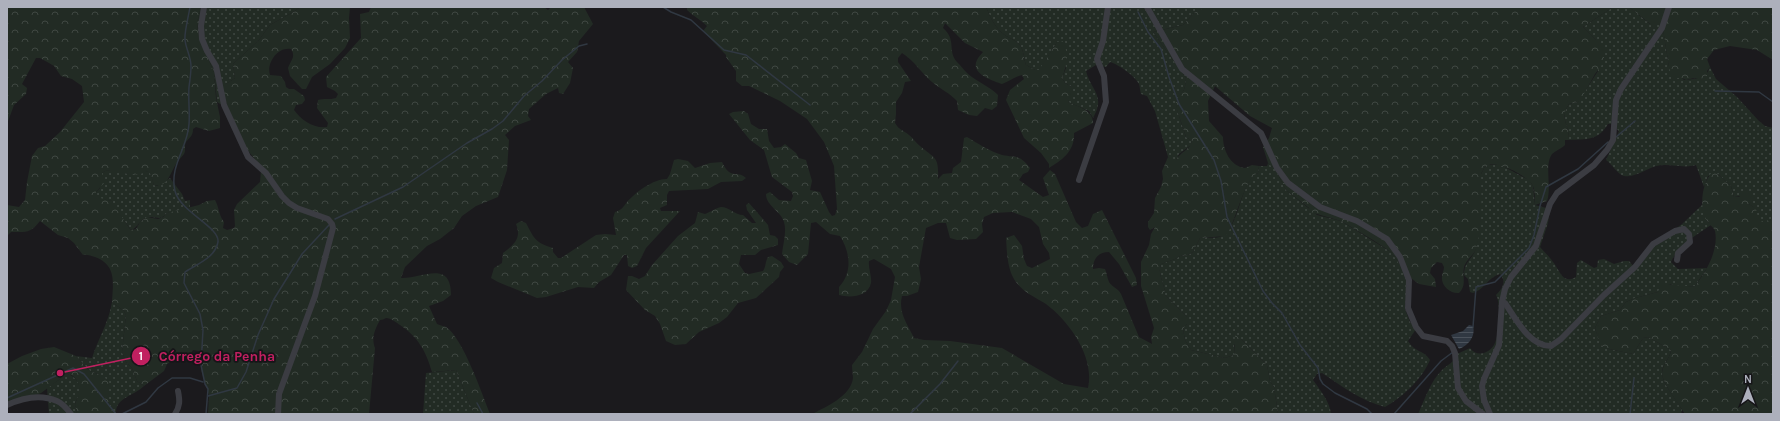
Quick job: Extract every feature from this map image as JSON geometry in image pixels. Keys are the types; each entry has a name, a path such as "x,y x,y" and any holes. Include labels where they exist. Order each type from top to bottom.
{"street":[{"path":"204,7 201,26 202,39 216,66 224,105 248,157 266,173 282,196 289,203 297,208 328,219 333,228 308,318 279,394 278,414"},
{"path":"1079,180 1106,102 1104,76 1097,59 1103,41 1108,7"},
{"path":"1147,7 1182,69 1261,133 1277,168 1288,183 1320,207 1357,221 1387,239 1400,257 1409,280 1408,308 1418,332 1431,339 1447,342 1452,346 1455,353 1458,388 1466,401 1484,414"},
{"path":"1490,414 1484,400 1482,386 1499,345 1502,302 1505,289 1511,277 1536,246 1550,204 1557,193 1594,165 1607,150 1613,140 1616,100 1621,89 1662,28 1669,7"},
{"path":"1502,302 1505,303 1533,340 1541,345 1551,346 1561,339 1604,295 1635,267 1653,244 1675,231 1684,229 1689,234 1690,242 1678,253 1677,260"},
{"path":"175,414 180,400 178,392"},
{"path":"7,405 19,399 38,398 58,401 71,414"}],"green space":[{"path":"7,7 201,7 197,23 199,38 214,72 220,128 209,131 196,127 193,129 192,135 185,143 184,154 178,160 169,178 163,184 154,185 150,173 147,171 137,175 105,171 102,173 104,183 96,192 96,197 112,201 131,230 136,229 140,222 147,217 158,219 167,213 215,200 224,222 223,228 227,230 234,228 234,210 237,204 260,182 261,171 258,163 237,137 220,83 223,82 226,84 235,78 233,64 259,40 270,25 300,7 350,7 350,38 345,48 330,64 312,77 306,89 302,89 290,76 288,68 293,56 291,49 282,50 274,56 269,70 270,75 281,76 286,87 289,89 294,89 304,96 305,100 302,104 296,105 294,110 297,114 308,123 317,127 327,127 328,123 317,108 318,100 336,98 338,94 327,87 326,77 361,38 360,14 369,12 371,7 544,7 548,10 551,7 584,7 593,24 579,41 577,52 568,62 573,68 570,83 563,94 559,93 558,88 546,94 529,109 528,116 531,120 515,126 505,135 509,140 507,170 498,197 476,206 462,216 454,228 440,239 427,246 405,267 401,278 434,273 441,274 446,277 450,284 451,295 443,301 429,306 437,324 446,327 459,342 490,414 474,414 456,370 432,372 424,351 412,334 388,318 380,320 375,330 375,348 369,414 208,414 209,395 201,370 203,356 200,351 193,350 190,355 180,356 167,364 164,371 144,386 137,381 132,368 126,362 122,352 126,315 124,311 112,302 113,282 112,275 107,265 102,260 95,257 83,255 68,238 58,235 40,221 30,230 24,232 11,232 7,236 7,205 19,207 25,200 32,156 38,148 45,146 60,132 84,102 82,86 72,79 61,76 54,66 40,58 36,58 22,84 27,88 26,94 14,105 7,124"},
{"path":"201,7 300,7 270,25 259,40 233,64 235,78 226,84 222,105 217,102 214,72 199,38 197,23"},
{"path":"687,7 986,7 999,30 1020,45 1026,65 1035,70 1039,70 1057,42 1063,41 1067,60 1062,78 1065,83 1072,87 1074,94 1070,97 1068,102 1081,107 1088,112 1091,115 1093,123 1074,133 1074,139 1070,150 1059,162 1049,168 1049,164 1041,153 1024,138 1006,100 1010,90 1024,79 1022,75 1002,84 979,73 976,65 977,59 983,52 965,43 945,23 943,28 950,37 954,58 967,73 998,95 997,106 992,110 985,108 977,116 969,115 958,110 957,101 932,82 911,60 902,53 898,58 898,62 911,81 905,82 902,93 896,102 895,123 900,129 933,156 938,166 938,179 943,174 952,173 953,168 961,162 964,138 967,137 993,152 1018,157 1023,160 1030,168 1028,172 1023,174 1019,180 1043,197 1049,195 1043,178 1050,170 1055,174 1076,222 1082,228 1088,226 1093,214 1102,210 1136,278 1137,285 1132,287 1119,264 1109,252 1102,253 1095,259 1093,269 1105,269 1109,282 1121,294 1139,337 1152,344 1151,337 1154,328 1141,286 1141,262 1155,227 1150,230 1148,227 1148,222 1154,213 1155,198 1161,187 1163,179 1162,171 1168,157 1172,160 1176,160 1189,147 1192,141 1186,137 1176,103 1184,89 1186,78 1153,32 1183,25 1195,12 1202,9 1219,7 1613,7 1583,27 1603,47 1604,62 1595,74 1581,99 1578,102 1569,104 1566,109 1565,118 1569,140 1565,140 1565,145 1552,154 1550,159 1548,170 1549,189 1547,201 1535,205 1535,193 1533,186 1520,174 1494,165 1487,166 1483,170 1481,174 1480,231 1476,249 1464,267 1464,284 1459,293 1450,291 1443,283 1442,277 1444,267 1442,263 1437,262 1431,268 1430,273 1435,279 1436,287 1419,284 1408,276 1391,252 1373,240 1341,221 1310,212 1309,208 1286,190 1275,169 1268,163 1263,147 1269,138 1272,128 1250,116 1215,86 1208,101 1209,121 1223,137 1224,147 1231,161 1240,167 1245,168 1252,165 1259,166 1258,173 1248,183 1226,236 1200,238 1193,252 1161,264 1160,272 1165,295 1187,317 1187,324 1183,329 1185,340 1191,350 1225,358 1234,355 1235,335 1241,339 1267,365 1270,381 1274,387 1278,414 812,414 837,400 848,390 853,378 852,365 862,352 873,329 886,311 891,300 895,277 891,269 874,259 869,261 871,283 869,288 862,294 858,295 839,295 839,287 848,268 848,255 840,236 830,234 816,222 811,223 808,254 797,265 789,262 782,254 785,234 784,222 780,215 768,202 766,194 770,192 779,200 791,201 793,196 792,192 772,177 764,150 750,140 729,114 744,111 748,114 751,124 759,129 767,129 769,141 774,148 781,147 785,144 796,153 799,158 806,160 812,181 810,190 820,192 832,216 835,215 837,209 834,166 824,142 807,119 780,101 749,86 742,86 736,81 736,71 726,55 703,31 707,26 687,10","holes":["1012,212 1031,219 1039,227 1043,244 1049,253 1050,259 1032,268 1027,266 1024,259 1022,246 1014,235 1006,238 1008,261 1011,272 1016,282 1023,289 1046,304 1064,320 1072,331 1079,342 1088,365 1088,388 1064,384 1002,348 914,338 902,313 902,296 907,296 918,292 921,279 919,267 926,228 938,223 946,223 950,238 957,240 976,239 983,232 982,224 984,217 993,213"]},
{"path":"986,7 1219,7 1195,12 1183,25 1153,32 1186,78 1184,89 1176,103 1186,137 1192,141 1191,145 1179,154 1176,160 1171,160 1168,157 1155,111 1147,96 1141,94 1139,84 1134,77 1113,63 1110,62 1106,67 1096,65 1086,71 1098,98 1097,110 1093,118 1089,111 1068,102 1072,87 1065,83 1062,78 1066,68 1057,42 1039,71 1035,70 1026,65 1020,45 999,30"},
{"path":"1613,7 1629,7 1650,24 1662,23 1669,67 1678,78 1682,78 1684,80 1700,77 1707,73 1710,67 1716,79 1737,97 1758,120 1765,126 1773,128 1773,220 1764,222 1758,220 1753,207 1749,204 1751,202 1741,196 1734,197 1731,186 1718,174 1708,176 1704,187 1696,165 1661,165 1632,176 1621,175 1606,160 1619,131 1611,124 1608,124 1600,134 1592,138 1569,140 1565,117 1566,109 1569,104 1578,102 1598,71 1596,40 1583,27"},
{"path":"1629,7 1773,7 1773,60 1757,50 1730,46 1714,50 1707,59 1710,67 1707,71 1707,76 1704,79 1694,78 1686,80 1676,78 1671,74 1669,67 1662,23 1653,26"},
{"path":"678,159 688,161 695,168 710,163 722,162 725,168 731,173 739,174 746,178 742,181 721,182 708,189 669,191 667,195 667,205 660,208 661,211 680,211 646,248 637,266 632,268 628,266 627,255 624,255 611,275 599,282 594,288 578,287 546,297 537,298 491,278 494,268 502,263 503,253 516,241 518,229 516,224 521,221 526,223 531,233 539,242 553,248 553,252 558,258 561,258 596,235 616,235 613,218 615,212 621,209 640,190 656,181 667,179 674,160"},
{"path":"1268,163 1275,169 1286,190 1317,215 1341,221 1391,252 1408,276 1405,309 1410,322 1416,329 1408,341 1410,345 1425,354 1430,360 1417,381 1398,398 1385,407 1360,397 1322,373 1317,374 1313,380 1327,401 1331,414 1278,414 1274,387 1270,381 1267,365 1241,339 1234,345 1234,355 1225,358 1191,350 1185,340 1183,329 1187,324 1187,317 1165,295 1160,272 1161,264 1193,252 1200,238 1220,237 1228,231 1237,214 1247,185 1252,177 1258,173 1259,166 1267,166"},
{"path":"1488,165 1501,165 1529,180 1533,186 1535,205 1550,209 1548,223 1540,247 1562,276 1567,279 1576,277 1577,263 1581,260 1594,268 1597,267 1598,260 1604,259 1614,264 1629,261 1635,268 1652,246 1682,224 1703,204 1707,221 1711,225 1683,245 1678,250 1671,262 1678,269 1707,268 1695,286 1676,287 1671,284 1661,287 1658,292 1635,298 1626,302 1620,310 1601,316 1595,328 1600,344 1609,349 1633,354 1643,338 1648,337 1671,350 1663,367 1662,373 1667,388 1682,410 1681,414 1418,414 1434,380 1442,370 1453,361 1457,354 1470,348 1477,353 1485,353 1492,348 1496,340 1499,304 1496,295 1503,285 1502,277 1500,274 1496,276 1473,293 1470,292 1468,279 1464,275 1465,266 1473,255 1478,239 1481,202 1481,174 1484,168"},
{"path":"117,170 132,174 147,171 150,172 154,185 157,186 170,178 182,194 185,201 190,200 190,207 176,212 167,213 159,218 146,218 131,230 114,207 112,201 96,198 96,192 100,188 102,173 105,171"},
{"path":"1712,172 1718,174 1731,186 1734,197 1739,197 1745,191 1752,196 1754,200 1749,204 1756,209 1760,220 1773,220 1773,414 1685,414 1668,388 1662,373 1671,350 1648,337 1643,338 1633,354 1609,349 1600,345 1595,328 1601,316 1620,310 1626,302 1635,298 1658,292 1661,284 1695,286 1711,260 1715,246 1715,231 1705,217 1702,203 1704,189"},
{"path":"749,203 768,225 770,235 775,236 778,239 778,245 761,250 755,255 741,255 739,264 745,273 749,274 763,271 768,257 772,256 781,262 784,267 780,272 779,277 756,298 738,303 727,317 719,323 699,332 686,344 675,345 666,341 660,324 655,316 645,310 626,290 628,276 639,279 645,276 652,265 678,236 695,223 698,212 705,214 724,207 737,214 743,215 752,223 756,223 747,210 746,205"},
{"path":"112,302 124,311 126,315 122,352 126,362 132,368 137,381 144,386 122,400 117,407 116,412 109,408 109,385 98,374 90,371 76,356 92,358 111,309"},
{"path":"54,347 76,356 90,371 103,376 107,380 109,385 109,408 116,412 116,414 77,414 75,405 79,394 79,384 72,375 65,373 61,374 60,379 41,393 7,407 7,364 22,356 41,349"},
{"path":"456,370 474,414 423,414 426,373"},
{"path":"65,373 75,378 80,387 79,395 75,403 77,414 49,414 47,388 60,379 62,374"}],"shaded area":[{"path":"1469,325 1473,326 1474,330 1472,337 1468,343 1459,349 1451,335 1463,331"}],"waterway":[{"path":"190,7 185,37 191,66 189,124 186,141 177,165 174,182 178,199 213,231 217,236 218,242 216,248 209,256 185,272 184,283 200,314 203,330 201,365 205,384 208,389 206,414"},
{"path":"663,7 691,20 724,50 746,55 810,105"},
{"path":"1138,12 1148,32 1161,49 1179,104 1214,160 1221,181 1227,217 1263,291 1282,313 1300,345 1318,368 1320,379 1323,384 1335,393 1367,409 1372,414"},
{"path":"335,219 403,187 467,143 492,129 503,121 524,96 542,81 562,60 579,46 587,44"},
{"path":"1715,91 1759,92 1773,102"},
{"path":"1616,137 1635,121"},
{"path":"1473,327 1476,287 1495,282 1529,248 1534,235 1540,206 1546,187 1578,169 1608,142"},
{"path":"208,396 237,388 246,372 258,335 274,299 302,254 329,225"},
{"path":"1394,414 1441,361 1453,352"},
{"path":"910,414 940,384 958,361"},
{"path":"7,398 73,368 84,374 116,414"},
{"path":"122,414 146,402 158,388 172,378 190,378 203,382"},
{"path":"1630,414 1634,378"},
{"path":"477,403 483,414"}],"place":[{"name":"Córrego da Penha","path":"60,373"}]}
